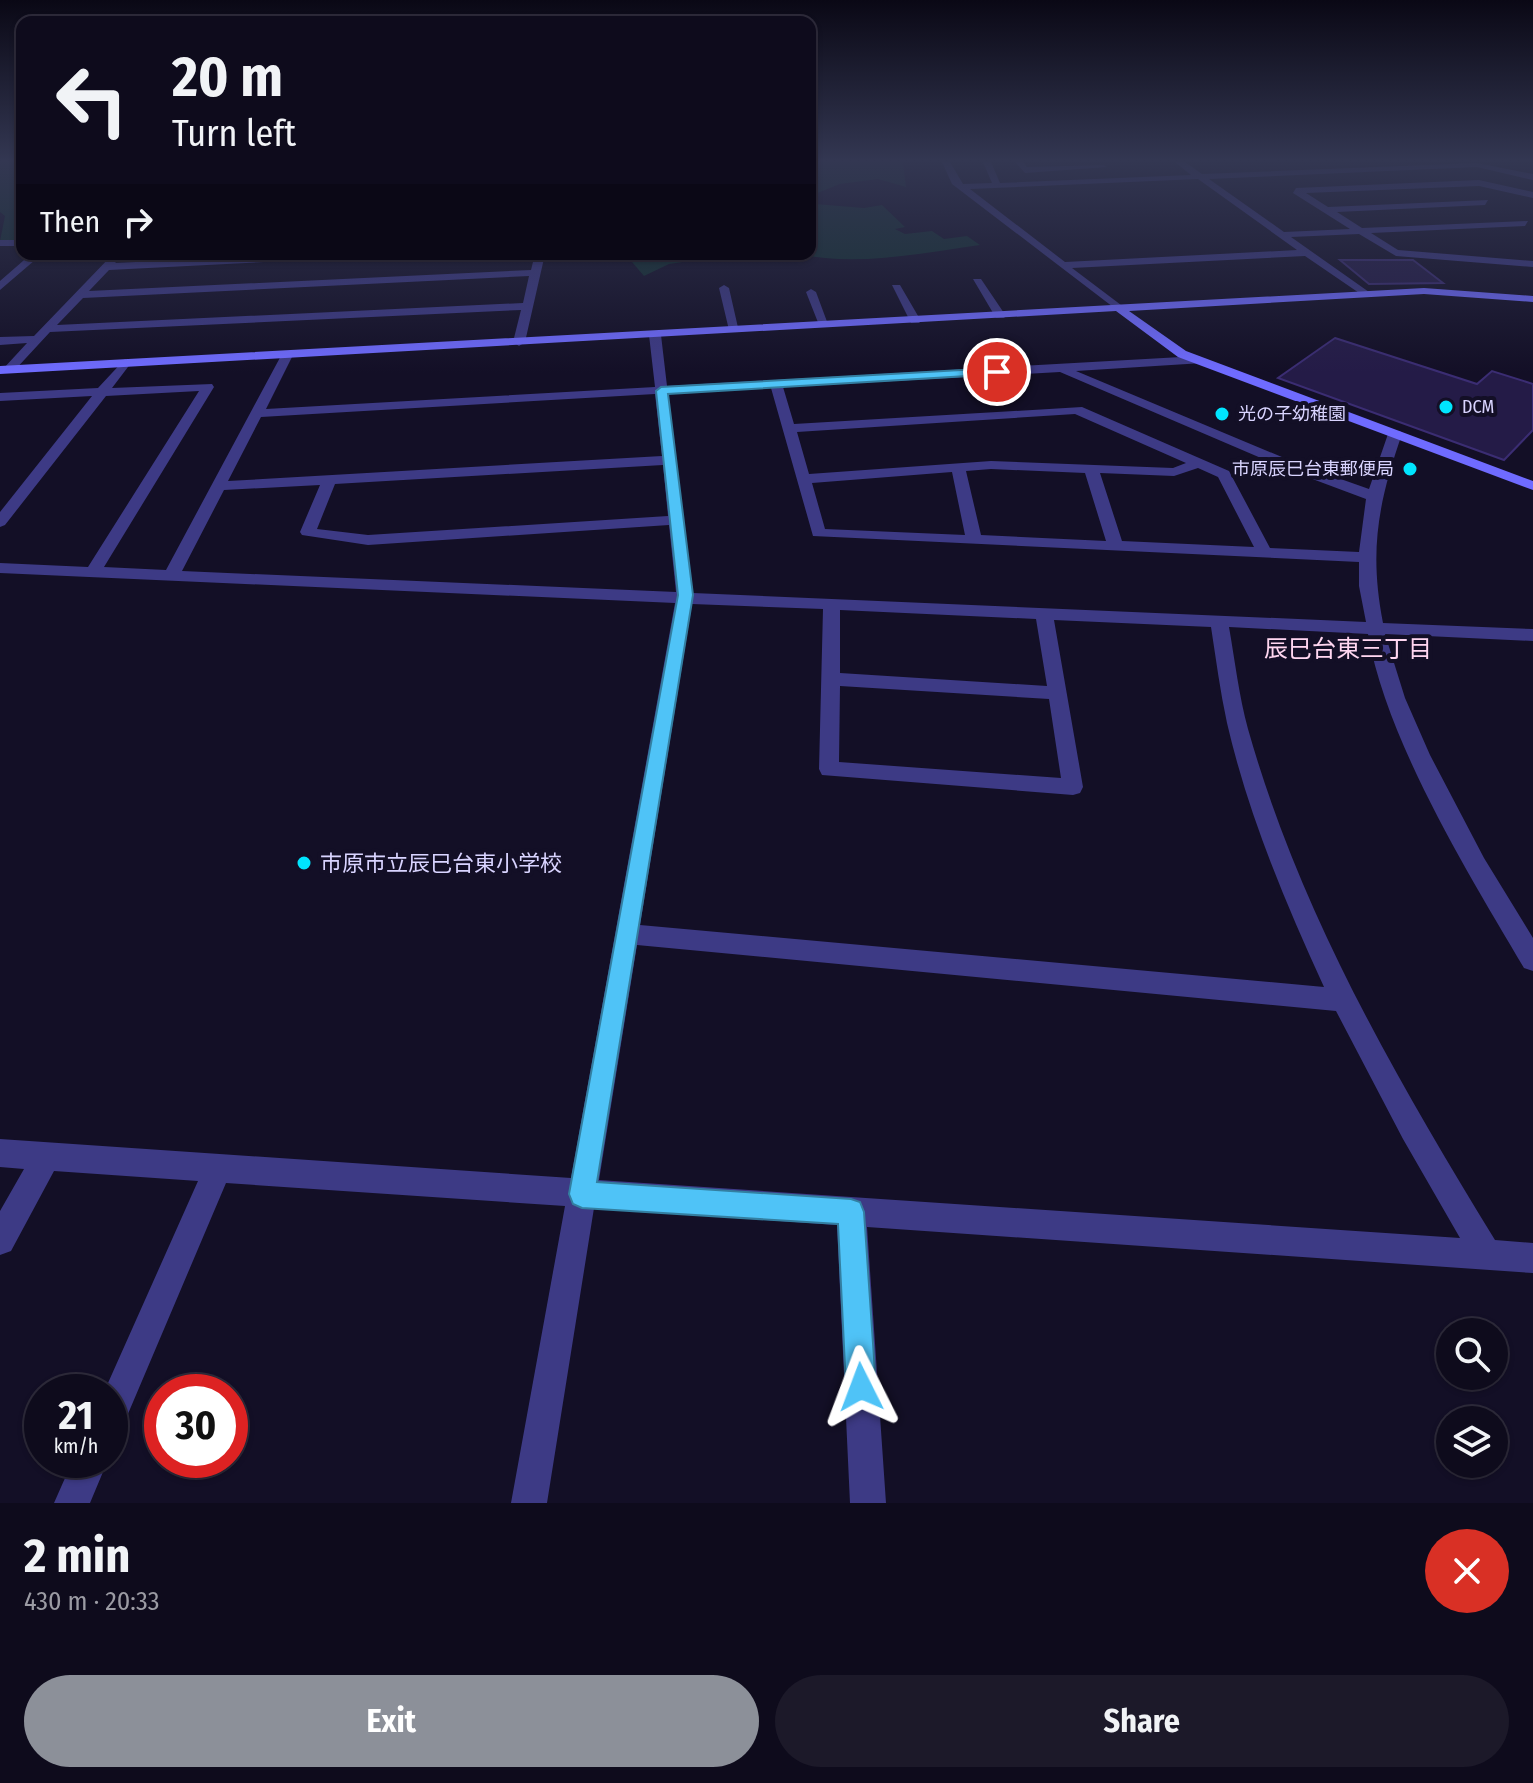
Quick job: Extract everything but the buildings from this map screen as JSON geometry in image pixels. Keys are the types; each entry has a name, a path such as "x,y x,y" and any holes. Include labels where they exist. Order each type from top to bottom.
{"street":[{"path":"1019,232 1171,348 1533,486"},
{"path":"1275,232 1365,294"},
{"path":"1279,235 1336,232"},
{"path":"1361,232 1396,253 1533,264"},
{"path":"1451,232 1466,240"},
{"path":"1478,247 1495,259"},
{"path":"1062,265 1304,253"},
{"path":"0,287 30,260"},
{"path":"4,370 113,260"},
{"path":"107,267 243,260"},
{"path":"519,342 538,260"},
{"path":"80,295 535,273"},
{"path":"977,281 1000,316"},
{"path":"896,287 915,321"},
{"path":"724,288 735,330"},
{"path":"4,370 1365,294 1449,291 1533,299"},
{"path":"811,292 825,325"},
{"path":"47,329 527,306"},
{"path":"529,1503 685,595 655,335"},
{"path":"0,341 37,339"},
{"path":"172,575 287,355"},
{"path":"258,413 1199,360"},
{"path":"0,522 125,363"},
{"path":"1060,368 1373,496"},
{"path":"776,384 819,533 1368,557"},
{"path":"0,397 208,387 94,571"},
{"path":"789,428 1077,410 1224,474 1265,553"},
{"path":"1395,434 1373,496 1368,557 1376,627 1416,745 1451,816 1533,960"},
{"path":"220,486 670,460"},
{"path":"804,479 958,468 1174,472 1199,463"},
{"path":"958,468 974,540"},
{"path":"1091,469 1116,546"},
{"path":"330,479 308,532 368,540 677,520"},
{"path":"0,568 685,595 1533,635"},
{"path":"832,602 829,769 1073,787 1044,612"},
{"path":"1219,620 1237,725 1256,791 1316,946 1422,1148 1487,1255"},
{"path":"831,679 1057,693"},
{"path":"627,934 1343,1000"},
{"path":"0,1153 1533,1258"},
{"path":"0,1240 47,1156"},
{"path":"128,1375 218,1169"},
{"path":"851,1212 868,1503"},
{"path":"72,1503 83,1478"}],"green space":[{"path":"2,232 16,232 16,240 0,241"},
{"path":"816,232 934,232 944,239 967,236 980,245 866,259 816,257"},
{"path":"696,260 669,264 644,276 632,262"}],"place":[{"name":"DCM","path":"1446,407"},
{"name":"光の子幼稚園","path":"1222,414"},
{"name":"市原辰巳台東郵便局","path":"1410,469"},
{"name":"市原市立辰巳台東小学校","path":"304,863"}],"district":[{"name":"辰巳台東三丁目","path":"1348,649"}],"route":[{"path":"861,1387 851,1212 582,1194 685,595 661,391 997,372"}]}
